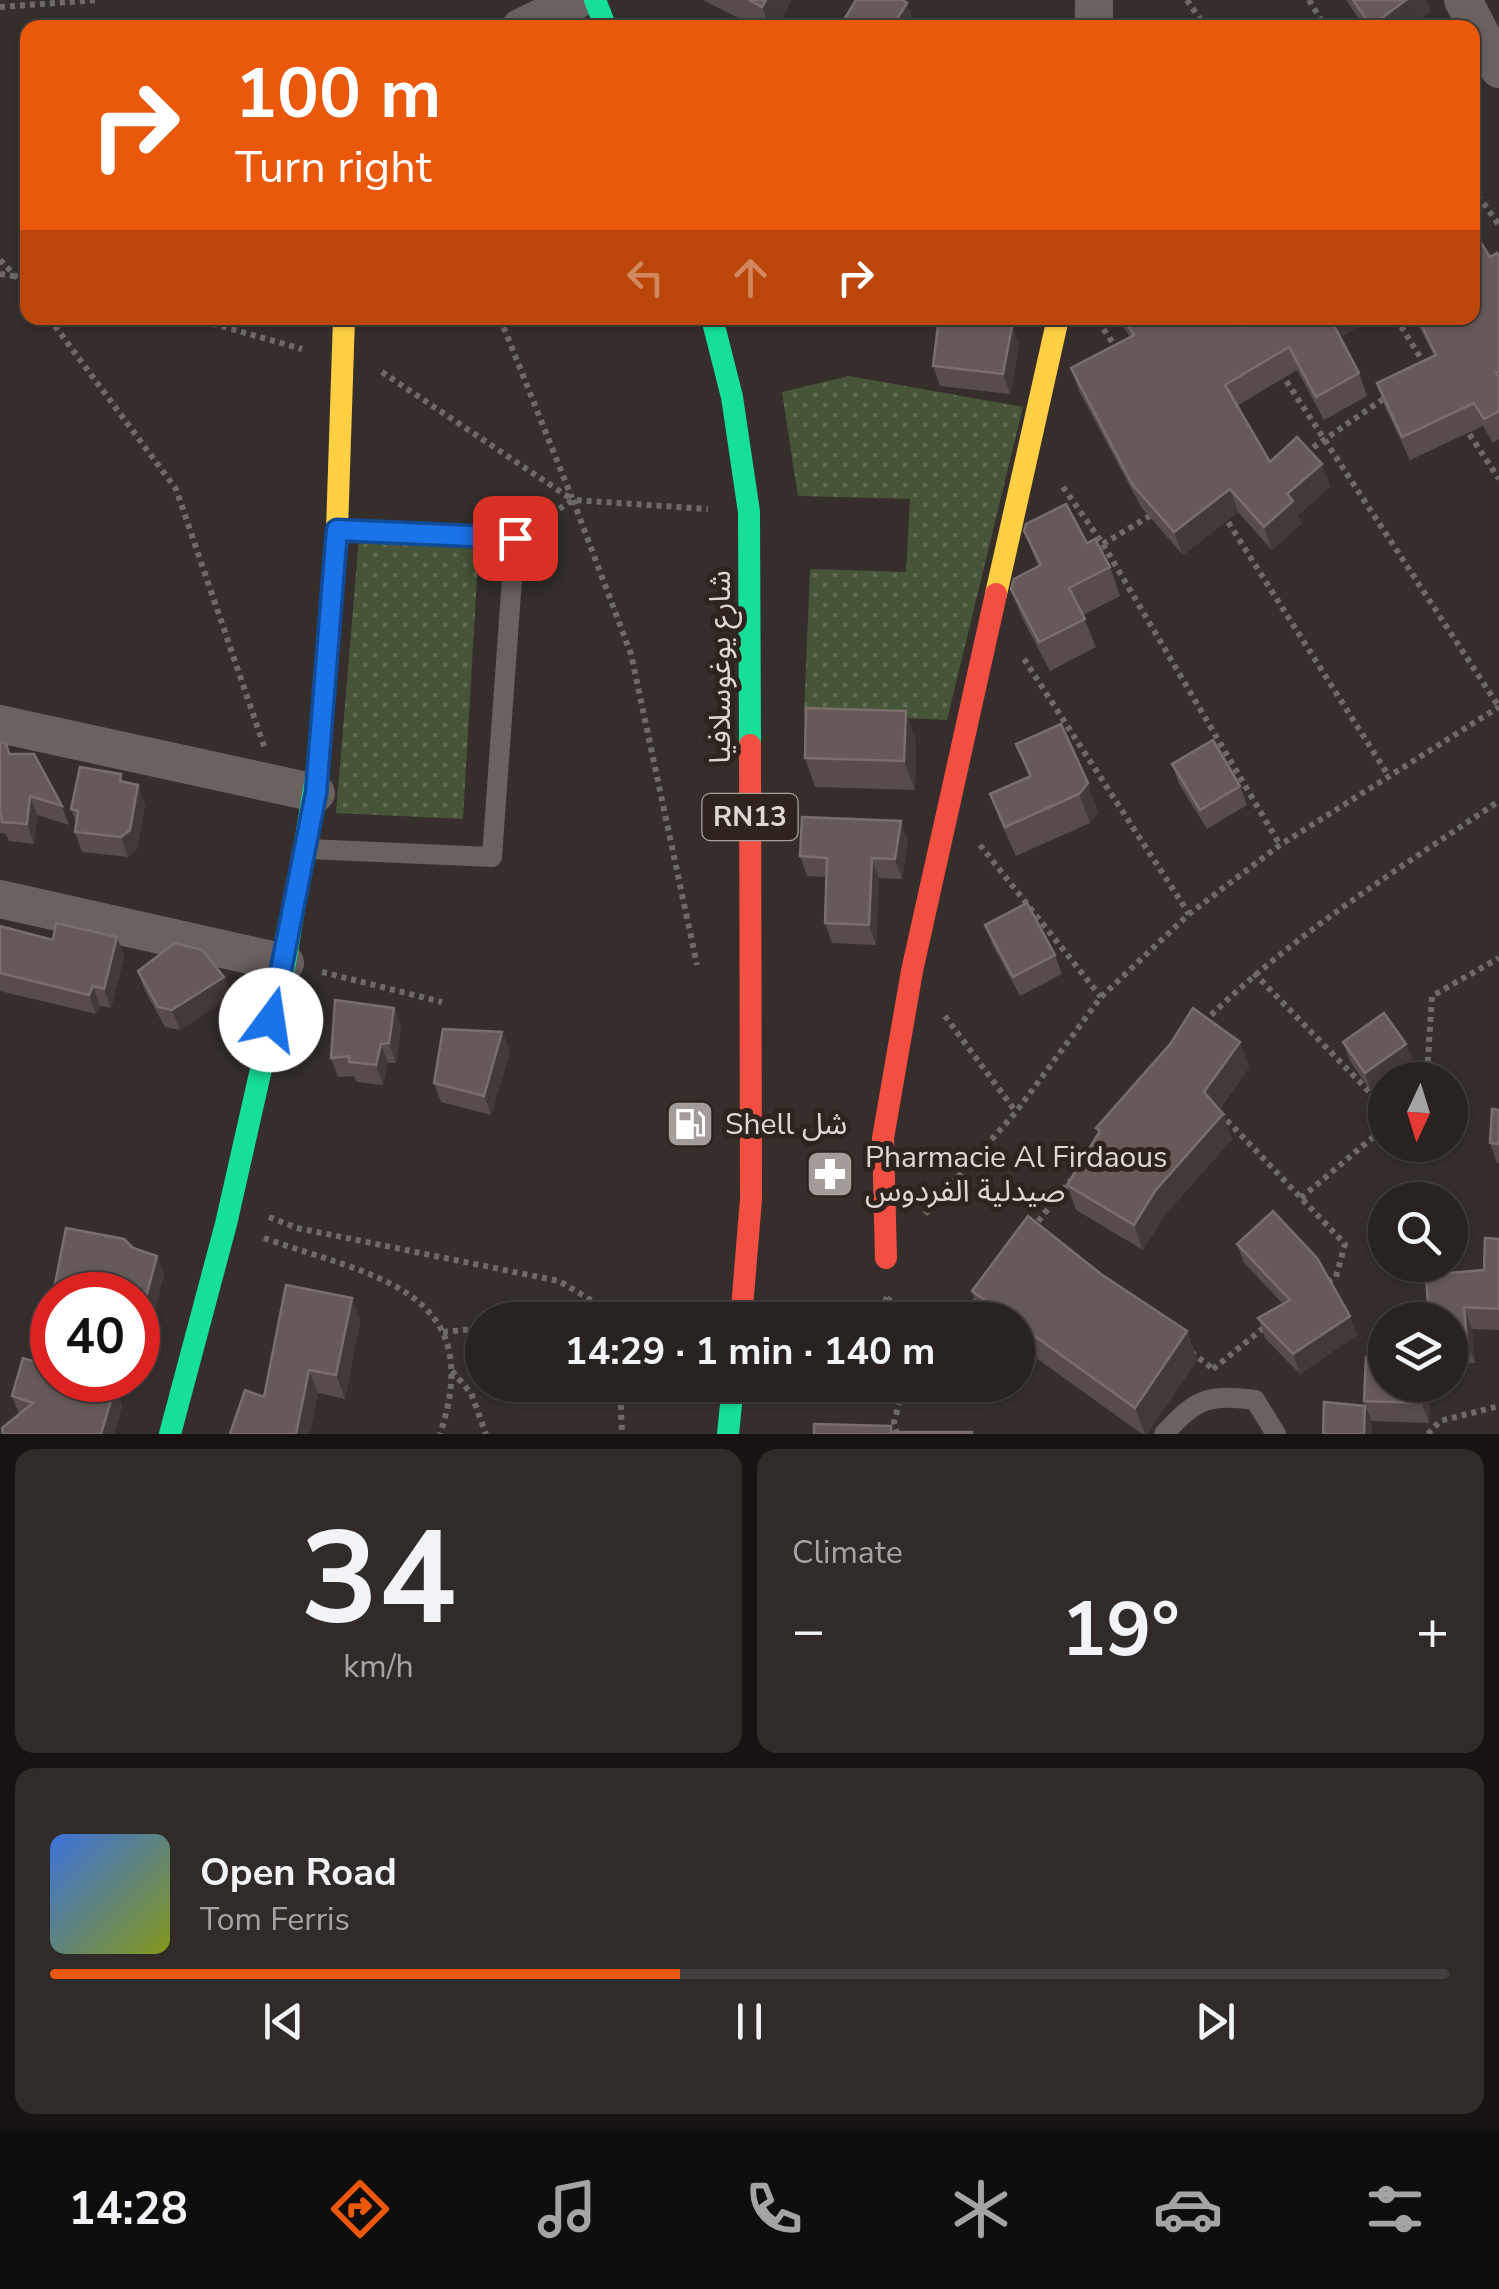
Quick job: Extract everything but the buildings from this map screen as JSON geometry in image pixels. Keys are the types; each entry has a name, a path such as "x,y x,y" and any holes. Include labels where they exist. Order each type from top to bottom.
{"street":[{"path":"573,20 600,16"},
{"path":"1480,33 1499,69"},
{"path":"170,1434 228,1213 285,963 316,793 337,530 344,325"},
{"name":"شارع يوغوسلافيا","path":"714,325 732,397 749,512 752,1199 743,1302"},
{"path":"886,1258 882,1138 912,971 1056,325"},
{"path":"0,724 316,793"},
{"path":"0,899 285,963"},
{"path":"728,1434 732,1402"}],"lane":[{"path":"306,849 492,856 515,538 337,530"},
{"path":"1164,1434 1191,1404 1220,1396 1255,1400 1276,1434"}],"path":[{"path":"0,7 98,0"},
{"path":"1480,199 1499,225"},
{"path":"54,325 176,489 277,783"},
{"path":"218,325 389,374 572,500 749,512"},
{"path":"503,325 631,654 697,965"},
{"path":"1101,325 1128,367"},
{"path":"1400,325 1428,368 1413,379"},
{"path":"886,1258 1016,1112 1100,997 1189,914 1280,845 1499,707 1275,363"},
{"path":"1295,460 1398,389"},
{"path":"1458,416 1499,479"},
{"path":"1062,485 1103,544 1280,845"},
{"path":"515,538 572,500"},
{"path":"1236,500 1220,510 1388,774"},
{"path":"1103,544 1170,504"},
{"path":"993,611 1189,914"},
{"path":"1192,1034 1254,973 1499,801"},
{"path":"950,808 1100,997"},
{"path":"1428,1062 1432,996 1499,958"},
{"path":"285,963 442,1002"},
{"path":"912,971 1016,1112"},
{"path":"1254,973 1368,1090"},
{"path":"1208,1100 1344,1244 1336,1277 1320,1287"},
{"path":"1300,1198 1368,1141"},
{"path":"1022,1242 1075,1175"},
{"path":"228,1213 559,1281 591,1302"},
{"path":"228,1213 422,1300 443,1332 452,1370 450,1403 440,1434"},
{"path":"1029,1233 1044,1244"},
{"path":"976,1302 983,1292"},
{"path":"1213,1368 1275,1318"},
{"path":"443,1332 465,1330"},
{"path":"1182,1346 1255,1400"},
{"path":"452,1370 471,1393 486,1434"},
{"path":"621,1402 622,1434"},
{"path":"897,1434 894,1422 899,1402"},
{"path":"1428,1434 1440,1421 1499,1406"}],"green space":[{"path":"849,376 1023,407 947,720 804,713 810,569 906,572 910,499 798,496 782,392"},
{"path":"359,537 472,546 478,561 463,819 336,813"}],"traffic: fast":[{"path":"595,0 603,20"},
{"path":"714,325 732,397 749,512 750,745"},
{"path":"170,1434 226,1224 285,963 318,765"},
{"path":"728,1434 731,1402"}],"traffic: slow":[{"path":"318,765 337,530 344,325"},
{"path":"996,594 1056,325"}],"traffic: jam":[{"path":"886,1258 883,1138 912,971 996,594"},
{"path":"742,1302 751,1199 750,745"}],"place":[{"name":"Shell شل","path":"690,1124"},
{"name":"Pharmacie Al Firdaous صيدلية الفردوس","path":"830,1174"}],"route":[{"path":"271,1020 316,793 337,530 515,538"}]}
